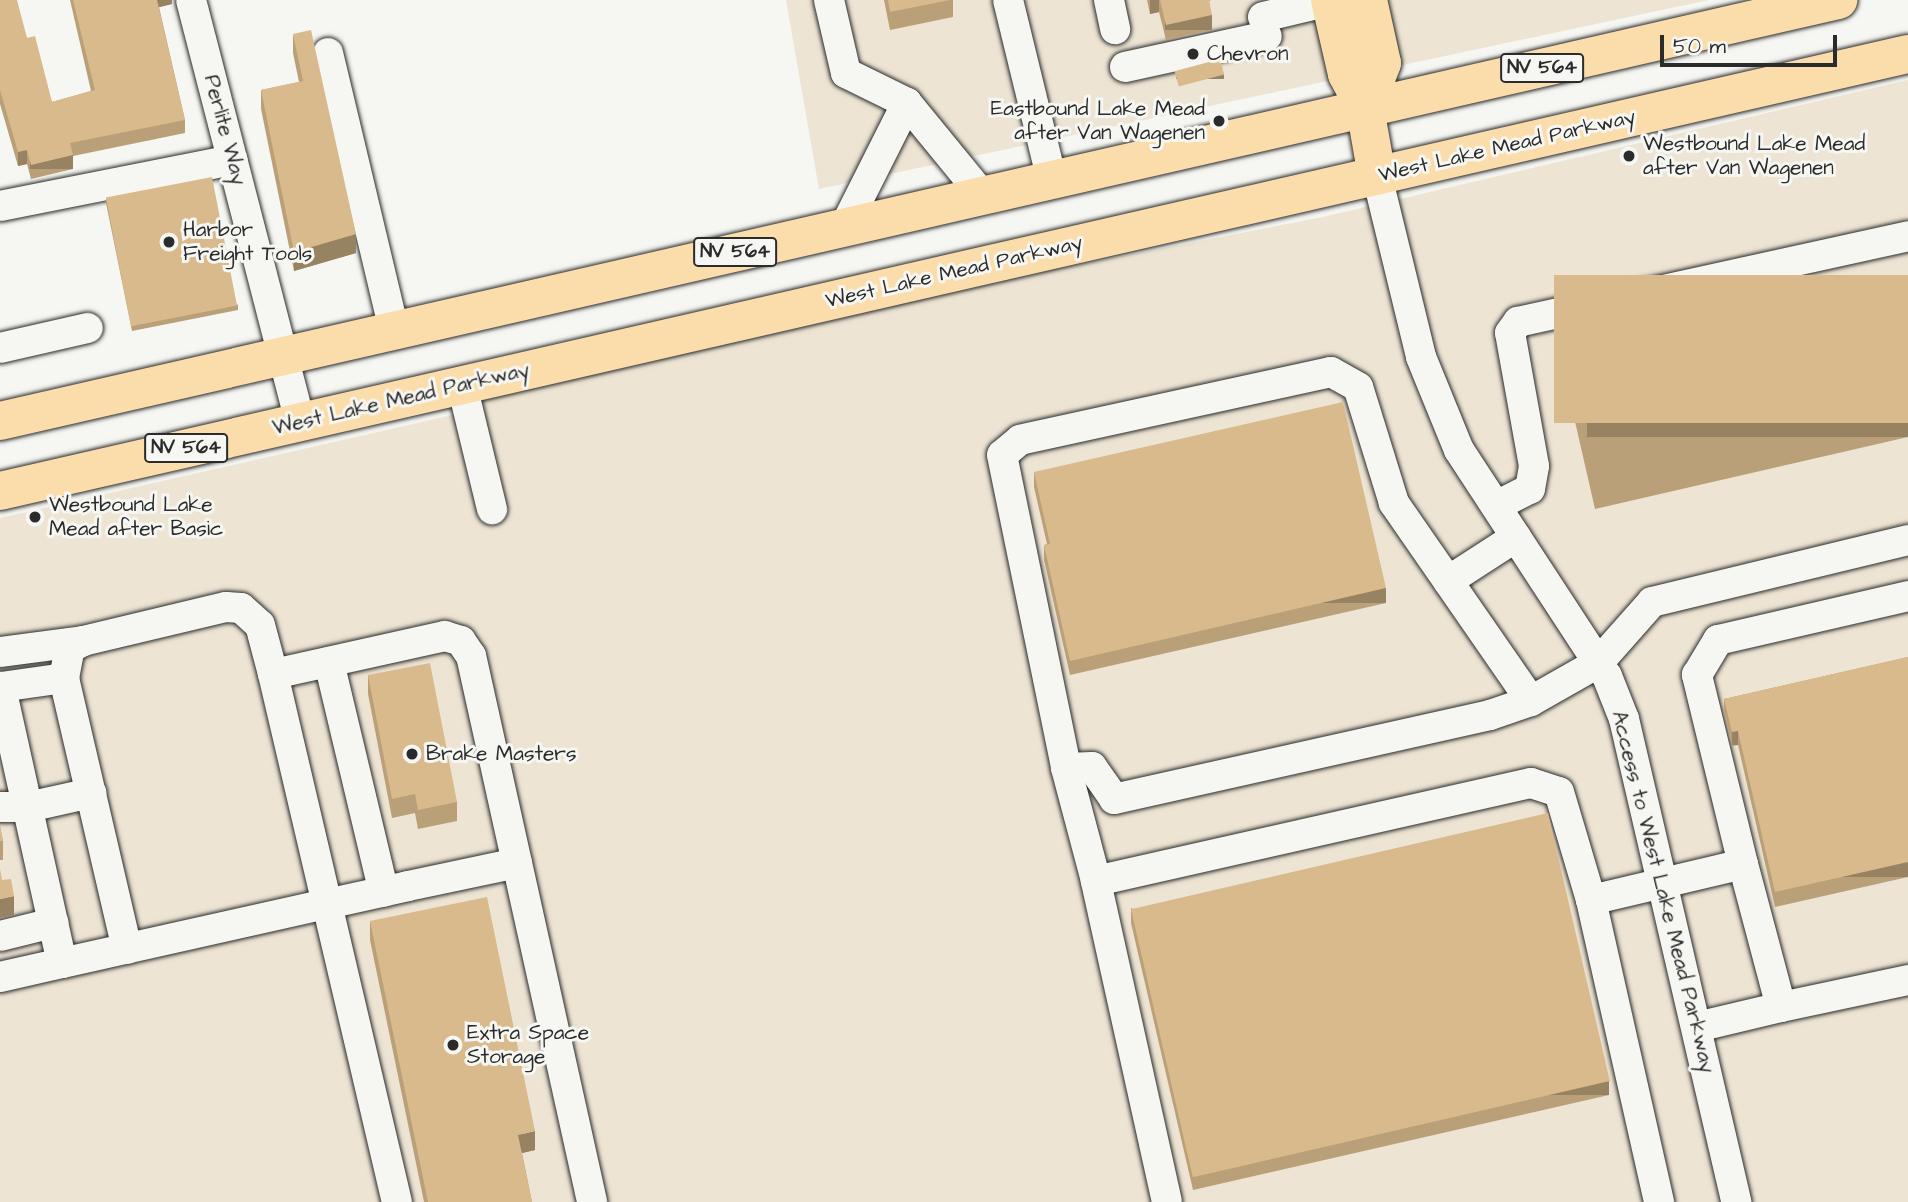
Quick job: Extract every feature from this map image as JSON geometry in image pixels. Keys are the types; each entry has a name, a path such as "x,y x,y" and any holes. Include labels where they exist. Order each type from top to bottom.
{"main road":[{"path":"1366,108 1382,63 1368,0"},
{"path":"1330,1 1347,74 1366,108 1377,176"},
{"name":"NV 564","path":"0,421 1828,1"},
{"name":"West Lake Mead Parkway","path":"0,491 1908,54"}],"street":[{"name":"Perlite Way","path":"191,0 300,422"},
{"path":"829,0 846,73 907,103 983,196"},
{"path":"1008,0 1052,180"},
{"path":"1109,0 1115,29"},
{"path":"1125,67 1265,27 1330,1"},
{"path":"328,53 394,331"},
{"path":"844,228 907,103"},
{"path":"0,206 233,160"},
{"name":"Access to West Lake Mead Parkway","path":"1377,176 1421,357 1459,450 1598,663 1624,719 1664,882 1736,1202"},
{"path":"1496,506 1530,489 1534,466 1510,333 1518,322 1908,236"},
{"path":"0,348 88,328"},
{"path":"1167,1202 1096,881 1066,768 1002,455 1020,440 1331,372 1358,387 1394,503 1531,701"},
{"path":"462,385 492,509"},
{"path":"1448,581 1516,537"},
{"path":"1066,768 1092,767 1114,799 1490,715 1531,701 1598,663 1652,602 1908,540"},
{"path":"1781,1007 1697,675 1718,640 1908,596"},
{"path":"0,652 83,641 226,607 241,608 260,625 397,1202"},
{"path":"273,674 445,636 461,641 471,656 593,1202"},
{"path":"83,641 70,648 64,678 127,948"},
{"path":"329,662 384,892"},
{"path":"62,963 53,923 14,807 1,687 64,678"},
{"path":"1096,881 1531,783 1559,792 1591,900 1658,1202"},
{"path":"14,807 91,793"},
{"path":"0,977 517,863"},
{"path":"1591,900 1743,864"},
{"path":"0,936 53,923"},
{"path":"1697,1027 1908,980"}],"shaded area":[{"path":"786,0 1709,0 819,189"},
{"path":"1908,80 1908,1202 0,1202 0,518 457,414 453,387 1323,217"}],"building":[{"path":"0,0 17,0 27,38 35,36 52,102 95,90 73,0 157,0 185,120 70,143 73,155 31,165 27,150 18,152 0,90"},
{"path":"888,0 950,0 890,12"},
{"path":"1160,0 1209,0 1212,15 1166,25"},
{"path":"311,30 356,234 294,252 261,90 303,81 293,34"},
{"path":"1220,59 1224,74 1179,87 1175,71"},
{"name":"Harbor Freight Tools","path":"212,177 237,306 131,326 106,198"},
{"path":"1554,275 1908,275 1908,423 1554,423"},
{"path":"1343,402 1386,588 1070,661 1044,545 1050,544 1034,472"},
{"path":"1908,657 1908,862 1775,892 1738,731 1732,732 1724,699"},
{"name":"Brake Masters","path":"430,663 457,802 418,810 415,794 392,799 368,675"},
{"path":"1548,813 1610,1081 1193,1177 1131,909"},
{"path":"0,869 2,880 11,879 14,896 0,899"},
{"name":"Extra Space Storage","path":"487,897 535,1131 518,1135 532,1202 428,1202 370,921"}],"place":[{"name":"Chevron","path":"1193,54"},
{"name":"Eastbound Lake Mead after Van Wagenen","path":"1219,121"},
{"name":"Westbound Lake Mead after Van Wagenen","path":"1629,156"},
{"name":"Harbor Freight Tools","path":"169,242"},
{"name":"Westbound Lake Mead after Basic","path":"35,517"},
{"name":"Brake Masters","path":"412,754"},
{"name":"Extra Space Storage","path":"453,1045"}]}
